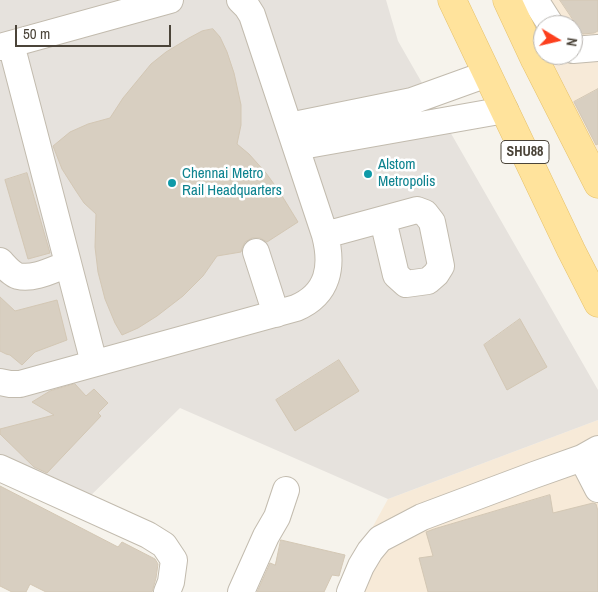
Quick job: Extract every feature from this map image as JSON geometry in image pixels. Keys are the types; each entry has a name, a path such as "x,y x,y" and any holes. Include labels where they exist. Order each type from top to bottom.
{"main road":[{"name":"SHU88","path":"452,0 598,303"},
{"path":"507,0 535,60 598,184"}],"street":[{"path":"0,382 20,384 276,314 305,304 323,284 329,263 325,235 252,15 240,0"},
{"path":"535,0 545,15"},
{"path":"94,363 68,264 5,46 92,10 162,1"},
{"path":"583,49 598,48"},
{"path":"292,136 412,101 487,74"},
{"path":"292,136 505,110"},
{"path":"325,235 382,220"},
{"path":"256,252 276,314"},
{"path":"0,261 15,274 25,276 42,273 68,264"},
{"path":"350,592 361,566 380,538 422,517 590,454 598,489"},
{"path":"0,468 148,535 164,545 174,560 171,582 167,592"},
{"path":"241,592 266,536 277,517 286,490"}],"shaded area":[{"path":"0,0 386,0 398,41 598,390 598,420 388,499 180,408 81,505 0,464"},
{"path":"516,0 598,0 598,170 547,65 583,65 583,15 533,15 533,35"},
{"path":"598,420 598,592 337,592 388,499"}],"building":[{"path":"560,0 598,0 598,31 583,34 583,15 570,15"},
{"name":"Chennai Metro Rail Headquarters","path":"213,29 220,37 227,52 241,105 241,125 237,144 266,173 298,222 267,242 260,238 252,238 245,242 241,252 217,256 203,276 183,296 157,316 122,335 105,299 98,272 95,247 96,214 84,203 62,169 53,146 70,132 88,124 110,118 123,98 151,64 189,38 202,31"},
{"path":"598,89 598,144 596,145 574,102"},
{"path":"27,173 50,253 28,259 5,180"},
{"path":"0,297 15,311 57,300 67,340 35,352 22,365 10,355 0,351"},
{"path":"520,319 547,367 507,390 484,345"},
{"path":"339,360 359,391 295,431 276,400"},
{"path":"75,384 86,396 94,389 108,403 98,413 101,416 47,473 34,467 0,434 0,429 54,415 32,402 50,391"},
{"path":"0,486 118,547 122,542 155,559 158,564 152,592 46,592 30,584 26,592 12,592 0,586"},
{"path":"550,495 553,513 593,503 596,504 598,511 598,592 428,592 419,558 433,556 426,532"},
{"path":"281,540 345,555 339,576 332,575 324,592 257,592 270,563 275,565"}],"place":[{"name":"Alstom Metropolis","path":"368,174"},
{"name":"Chennai Metro Rail Headquarters","path":"172,183"}]}
